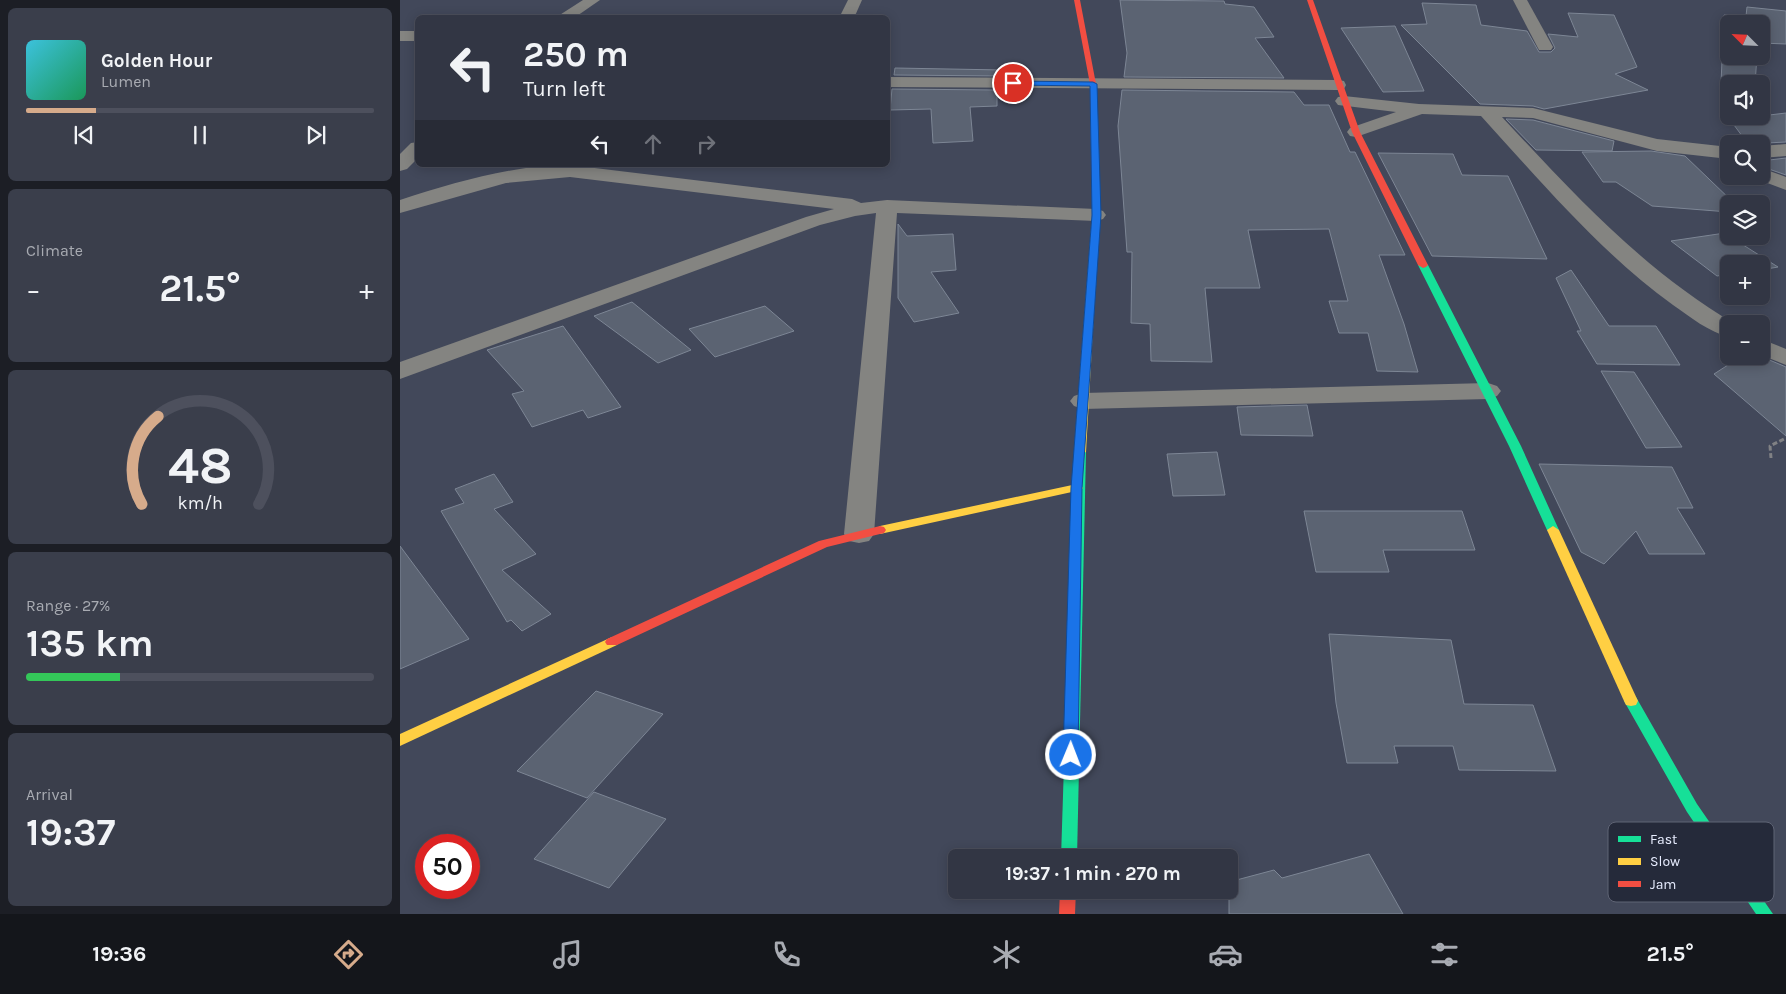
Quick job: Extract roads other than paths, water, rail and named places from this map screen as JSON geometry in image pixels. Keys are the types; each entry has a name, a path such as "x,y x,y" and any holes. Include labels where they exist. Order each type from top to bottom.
{"street":[{"path":"567,15 593,0"},
{"path":"847,15 854,0"},
{"path":"1068,849 1077,488 1096,215 1093,84 1077,0"},
{"path":"1310,0 1356,132 1488,391 1634,707 1702,822"},
{"path":"1520,0 1545,47"},
{"path":"400,36 415,36"},
{"path":"890,82 1093,84 1341,93 1419,109 1533,113 1657,145 1720,154"},
{"path":"1356,132 1419,109"},
{"path":"1486,111 1621,254 1667,291 1720,324"},
{"path":"400,166 415,149"},
{"path":"1770,151 1786,150"},
{"path":"400,207 498,180 563,168 879,207 1096,215"},
{"path":"1770,178 1786,184"},
{"path":"400,371 813,221 879,207"},
{"path":"859,534 879,207"},
{"path":"1770,350 1786,358"},
{"path":"1083,402 1488,391"},
{"path":"406,739 792,556 823,544 859,534 1077,488"},
{"path":"1067,914 1068,899"},
{"path":"1757,902 1765,914"}]}
